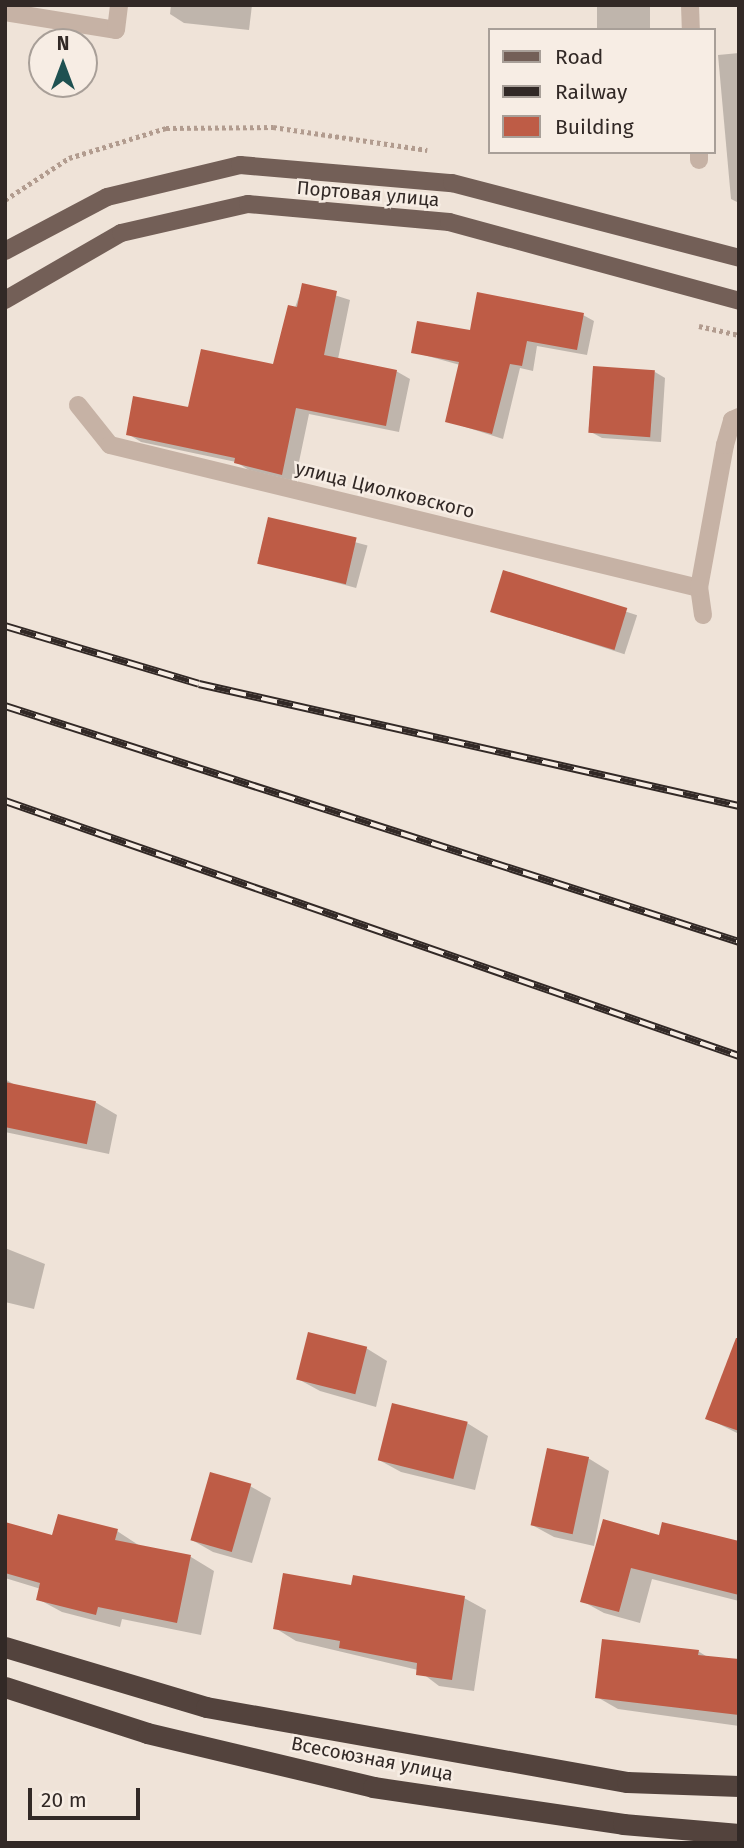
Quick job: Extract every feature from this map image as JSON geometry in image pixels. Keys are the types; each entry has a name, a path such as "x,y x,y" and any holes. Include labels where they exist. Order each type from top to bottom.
{"highway":[{"name":"Всесоюзная улица","path":"5,1647 233,1712 627,1782 739,1786"},
{"name":"Всесоюзная улица","path":"5,1688 147,1733 373,1787 623,1824 739,1834"}],"main road":[{"name":"Портовая улица","path":"5,251 107,197 240,165 452,183 739,258"},
{"name":"Портовая улица","path":"5,300 121,233 247,204 449,222 739,301"}],"street":[{"path":"5,12 116,30 119,5"},
{"path":"690,5 691,28"},
{"name":"улица Циолковского","path":"78,405 110,444 699,588"},
{"path":"703,615 699,588 725,444 732,420 739,417"}],"path":[{"path":"699,326 739,335"}],"building":[{"path":"302,283 337,291 324,355 397,370 386,426 296,408 282,475 234,463 235,458 126,435 133,396 188,407 201,349 273,364 288,305 297,307"},
{"path":"477,292 584,313 577,350 527,341 522,366 510,364 492,434 445,422 459,362 411,353 417,321 470,330"},
{"path":"593,366 655,370 650,437 588,433"},
{"path":"268,517 357,537 346,584 257,564"},
{"path":"503,570 627,608 614,650 490,612"},
{"path":"5,1082 96,1101 87,1144 5,1127"},
{"path":"308,1332 367,1347 355,1394 296,1380"},
{"path":"736,1338 739,1338 739,1431 705,1419"},
{"path":"392,1403 468,1422 453,1479 378,1460"},
{"path":"547,1448 589,1457 573,1534 531,1525"},
{"path":"210,1472 251,1484 232,1552 190,1540"},
{"path":"58,1514 118,1529 115,1540 191,1555 177,1623 98,1607 96,1615 36,1600 40,1583 5,1573 5,1522 52,1535"},
{"path":"603,1519 659,1535 662,1522 739,1541 739,1595 631,1568 619,1612 580,1602"},
{"path":"283,1573 351,1585 353,1575 465,1596 452,1680 416,1675 417,1663 339,1648 340,1641 273,1629"},
{"path":"602,1639 699,1650 698,1655 739,1659 739,1715 595,1698"}],"railway":[{"path":"5,626 199,684 739,806"},
{"path":"5,706 739,942"},
{"path":"5,801 739,1056"}]}
